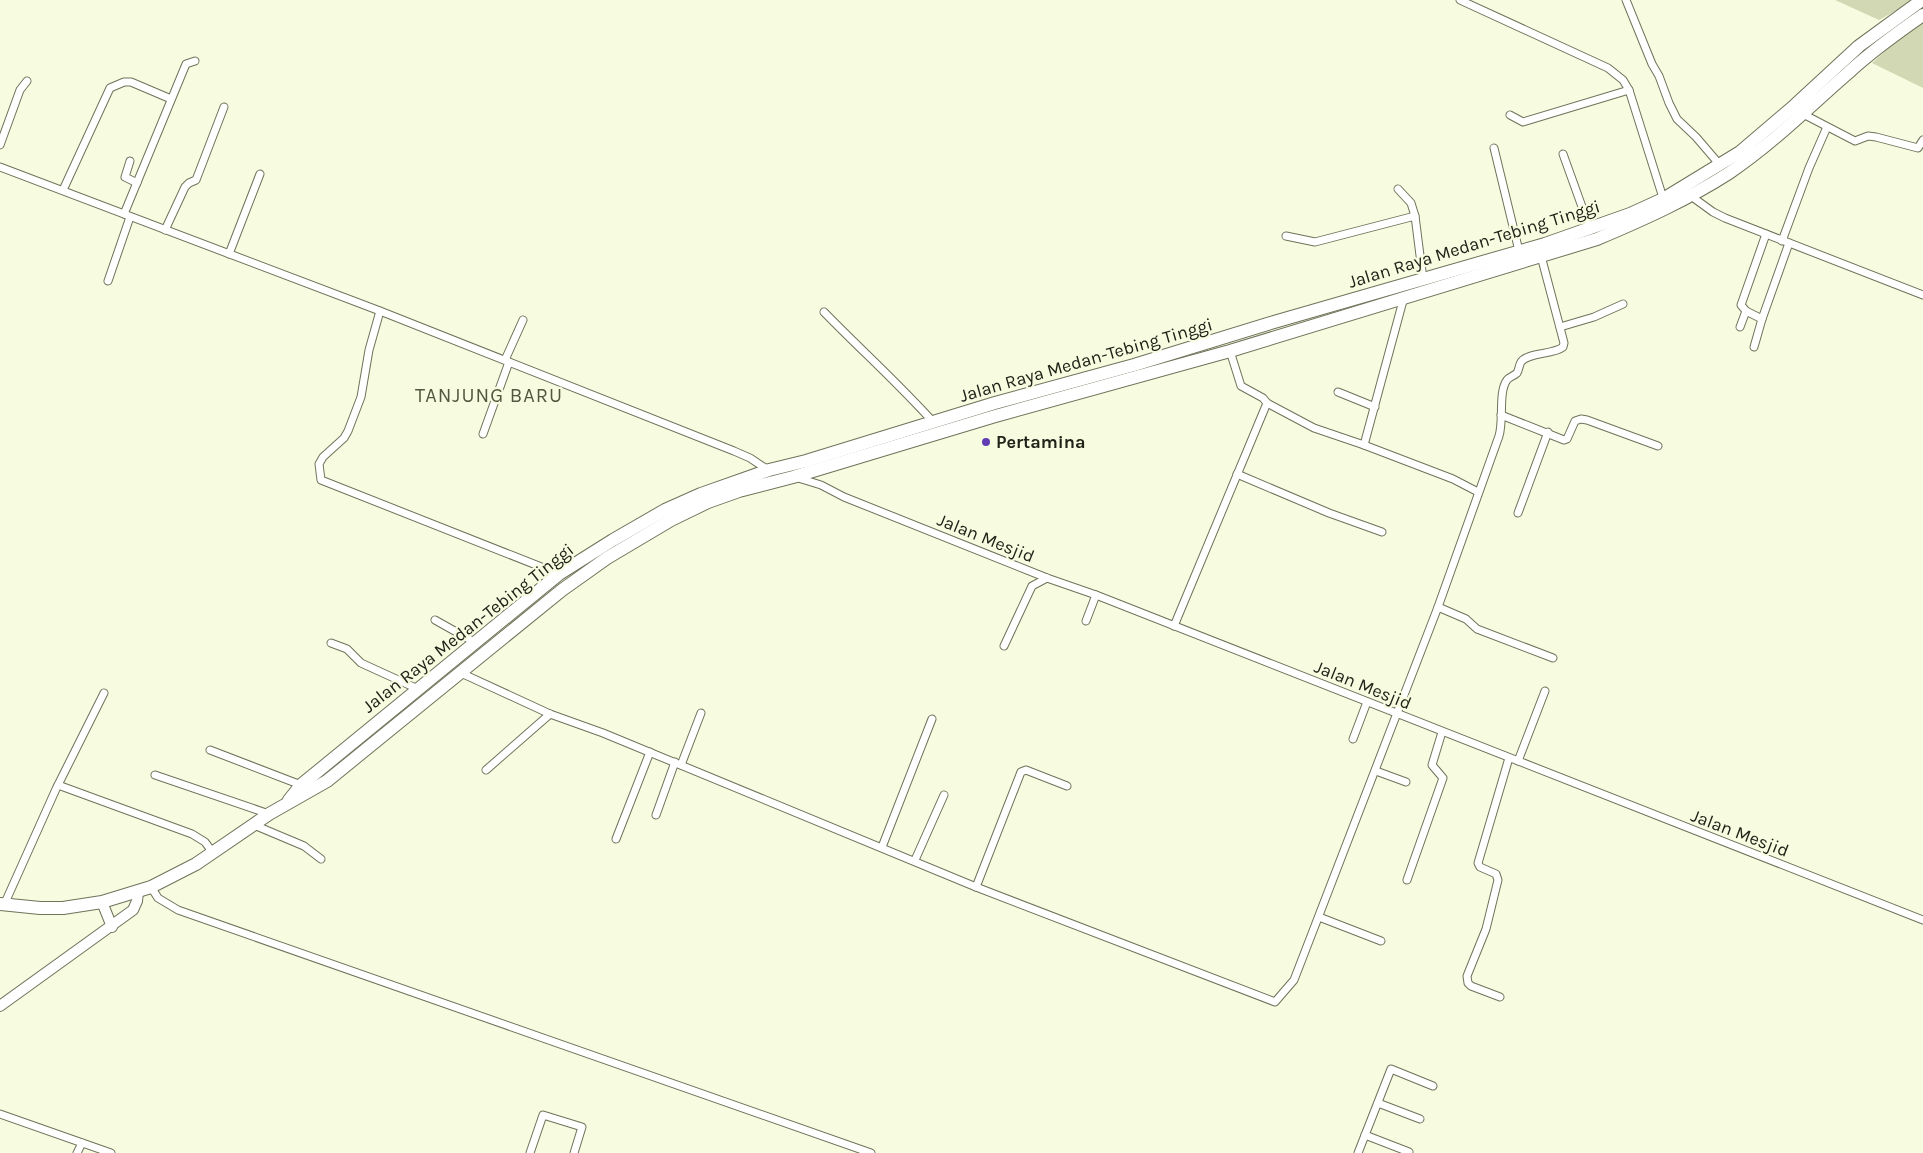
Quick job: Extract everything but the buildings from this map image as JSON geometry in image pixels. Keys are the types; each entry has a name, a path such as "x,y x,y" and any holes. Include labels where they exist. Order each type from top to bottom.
{"highway":[{"name":"Jalan Raya Medan-Tebing Tinggi","path":"2,904 40,908 63,908 102,902 151,887 196,864 269,814 328,781 570,585 607,558 671,520 708,502 739,491 793,477 992,417 1230,351 1404,296 1596,239 1665,204 1720,165 1772,126 1859,46 1922,0"},
{"name":"Jalan Raya Medan-Tebing Tinggi","path":"286,804 301,785 559,574 664,510 701,494 769,470 806,461 1032,393 1134,365 1269,323 1519,251 1691,196 1730,172 1802,114 1874,50 1923,15"},
{"path":"1269,323 1274,336"}],"street":[{"path":"1460,0 1608,68 1623,80 1629,90 1665,204"},
{"path":"1626,0 1677,119 1696,137 1720,165"},
{"path":"108,281 137,183 186,64 195,61"},
{"path":"0,145 20,90 27,81"},
{"path":"63,190 110,88 124,82 131,82 171,99"},
{"path":"1510,115 1523,122 1629,90"},
{"path":"165,230 185,187 188,183 196,180 224,107"},
{"path":"1802,114 1855,140 1868,136 1876,137 1918,148 1923,140"},
{"path":"1754,347 1808,168 1827,126"},
{"path":"1494,148 1519,251"},
{"path":"1563,154 1590,229"},
{"path":"130,161 126,177 137,183"},
{"path":"0,167 507,361 734,451 769,470"},
{"path":"229,254 260,174"},
{"path":"1398,189 1411,203 1415,216 1423,279"},
{"path":"1691,196 1713,212 1923,295"},
{"path":"1286,236 1315,242 1415,216"},
{"path":"1762,319 1746,311 1741,305 1766,234"},
{"path":"461,673 550,714 650,752 915,860 976,887 1275,1002 1294,980 1438,607 1501,431 1504,388 1507,380 1517,373 1520,363 1526,358 1563,347 1564,343 1541,256"},
{"path":"1364,445 1404,296"},
{"path":"1560,327 1594,318 1623,304"},
{"path":"380,311 369,350 361,397 344,438 323,457 319,464 321,480 559,574"},
{"path":"1740,327 1746,311"},
{"path":"824,312 877,366 910,396 934,423"},
{"path":"483,434 507,361 523,320"},
{"path":"1230,351 1241,386 1263,398 1268,403 1314,428 1452,479 1478,492"},
{"path":"1338,392 1375,407"},
{"path":"1174,626 1268,403"},
{"path":"1501,416 1548,432 1565,440 1576,421 1581,419 1658,446"},
{"path":"1518,513 1548,432"},
{"path":"1237,474 1329,513 1382,532"},
{"name":"Jalan Mesjid","path":"793,477 821,485 844,497 1047,578 1096,595 1923,920"},
{"path":"1004,646 1016,616 1032,586 1047,578"},
{"path":"1086,621 1096,595"},
{"path":"1438,607 1466,619 1477,629 1553,658"},
{"path":"435,620 476,643"},
{"path":"330,643 347,649 361,663 418,689"},
{"path":"1518,761 1545,691"},
{"path":"2,904 104,693"},
{"path":"1353,739 1367,702"},
{"path":"656,815 701,713"},
{"path":"486,770 550,714"},
{"path":"882,847 932,719"},
{"path":"1406,880 1442,778 1432,765 1442,732"},
{"path":"210,750 301,785"},
{"path":"616,839 650,752"},
{"path":"1500,997 1472,986 1468,983 1467,976 1486,929 1498,880 1496,874 1480,867 1478,863 1510,758"},
{"path":"976,887 1021,772 1026,770 1067,786"},
{"path":"1376,771 1406,782"},
{"path":"155,775 269,814"},
{"path":"58,785 200,838 212,853"},
{"path":"915,860 944,795"},
{"path":"254,825 304,846 321,860"},
{"path":"151,887 158,898 178,910 871,1153"},
{"path":"0,1006 133,910 137,902 138,892"},
{"path":"102,902 112,926"},
{"path":"1319,917 1381,941"},
{"path":"1358,1153 1391,1069 1433,1086"},
{"path":"1378,1103 1420,1119"},
{"path":"0,1114 111,1153"},
{"path":"530,1153 543,1115 582,1127 574,1153"},
{"path":"1365,1135 1409,1152"},
{"path":"77,1153 82,1143"}],"green space":[{"path":"1835,0 1915,0 1879,20"},
{"path":"1923,21 1923,88 1872,63 1908,31"}],"place":[{"name":"Pertamina","path":"986,442"}],"district":[{"name":"TANJUNG BARU","path":"489,395"}]}
